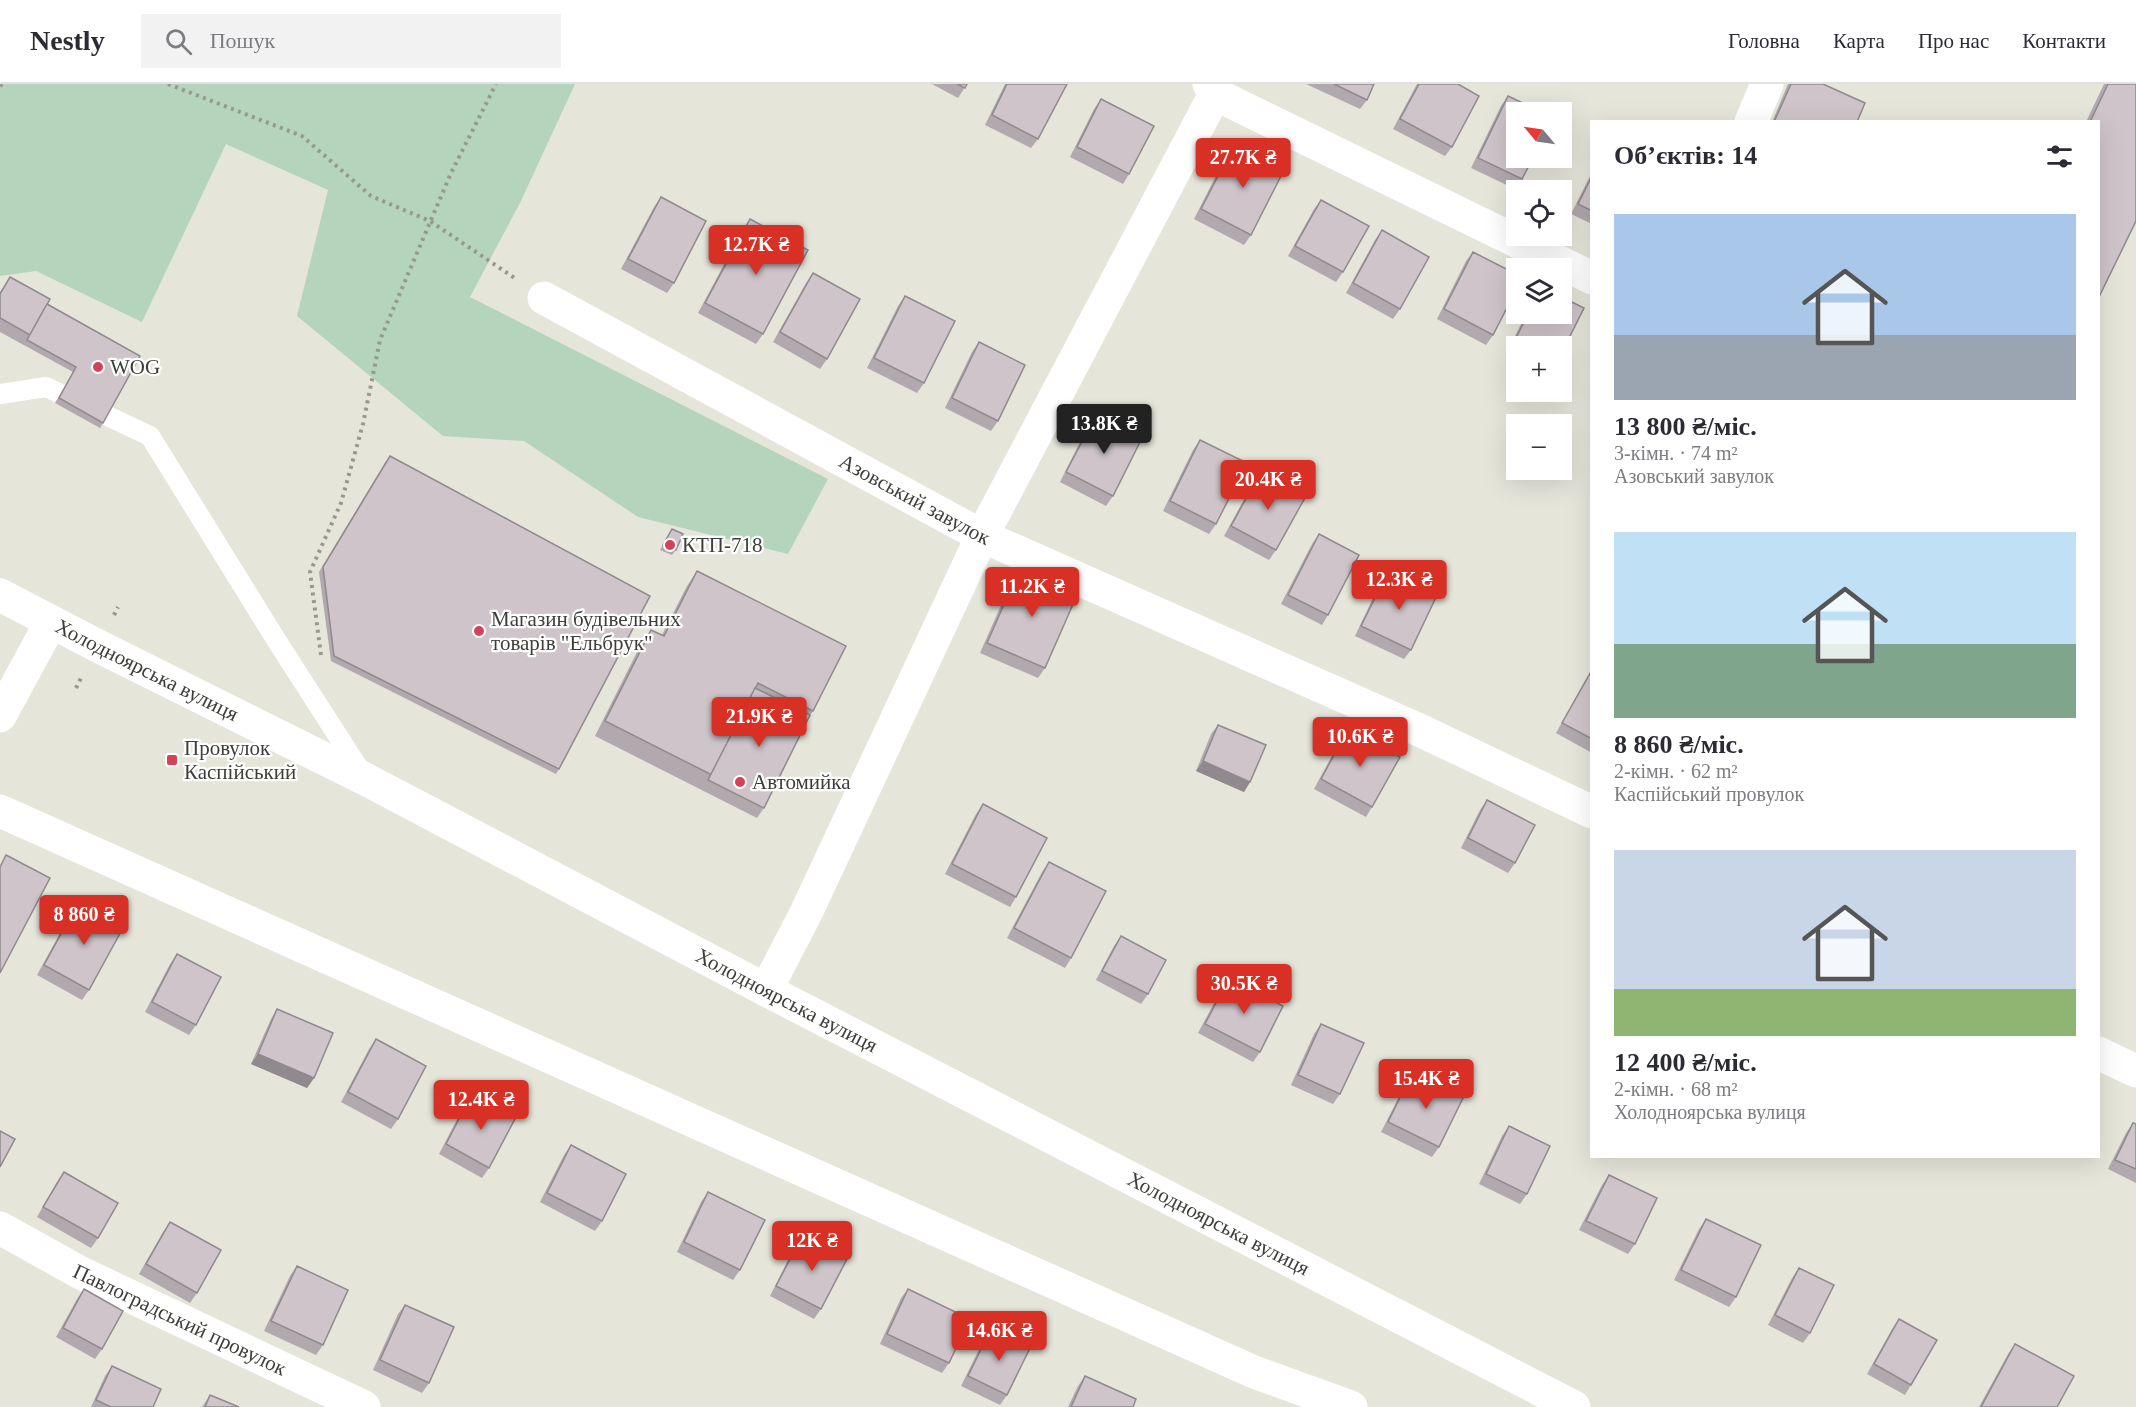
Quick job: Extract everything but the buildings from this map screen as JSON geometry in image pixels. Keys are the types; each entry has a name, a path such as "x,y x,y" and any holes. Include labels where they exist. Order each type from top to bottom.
{"street":[{"path":"1752,120 1767,84"},
{"path":"766,990 811,902 982,536 1212,89 1590,277"},
{"name":"Азовський завулок","path":"544,298 982,536 1415,728 1590,811"},
{"name":"Холодноярська вулиця","path":"0,595 367,780 766,990 1574,1407"},
{"path":"0,716 51,622"},
{"path":"0,811 1254,1372 1350,1407"},
{"path":"2100,1054 2136,1071"},
{"name":"Павлоградський провулок","path":"0,1228 79,1272 364,1407"}],"lane":[{"path":"0,393 46,387 150,436 275,638 367,780"}],"path":[{"path":"168,84 302,135 371,195 430,220 544,298"},
{"path":"323,665 310,572 341,503 363,424 380,340 451,173 496,84"}],"green space":[{"path":"0,84 575,84 520,203 470,297 828,479 788,554 638,517 524,441 443,436 297,316 328,190 226,144 142,322 36,271 0,276"}],"place":[{"name":"WOG","path":"98,367"},
{"name":"КТП-718","path":"670,545"},
{"name":"Магазин будівельних товарів \"Ельбрук\"","path":"479,631"},
{"name":"Провулок Каспійський","path":"172,760"},
{"name":"Автомийка","path":"740,782"}]}
